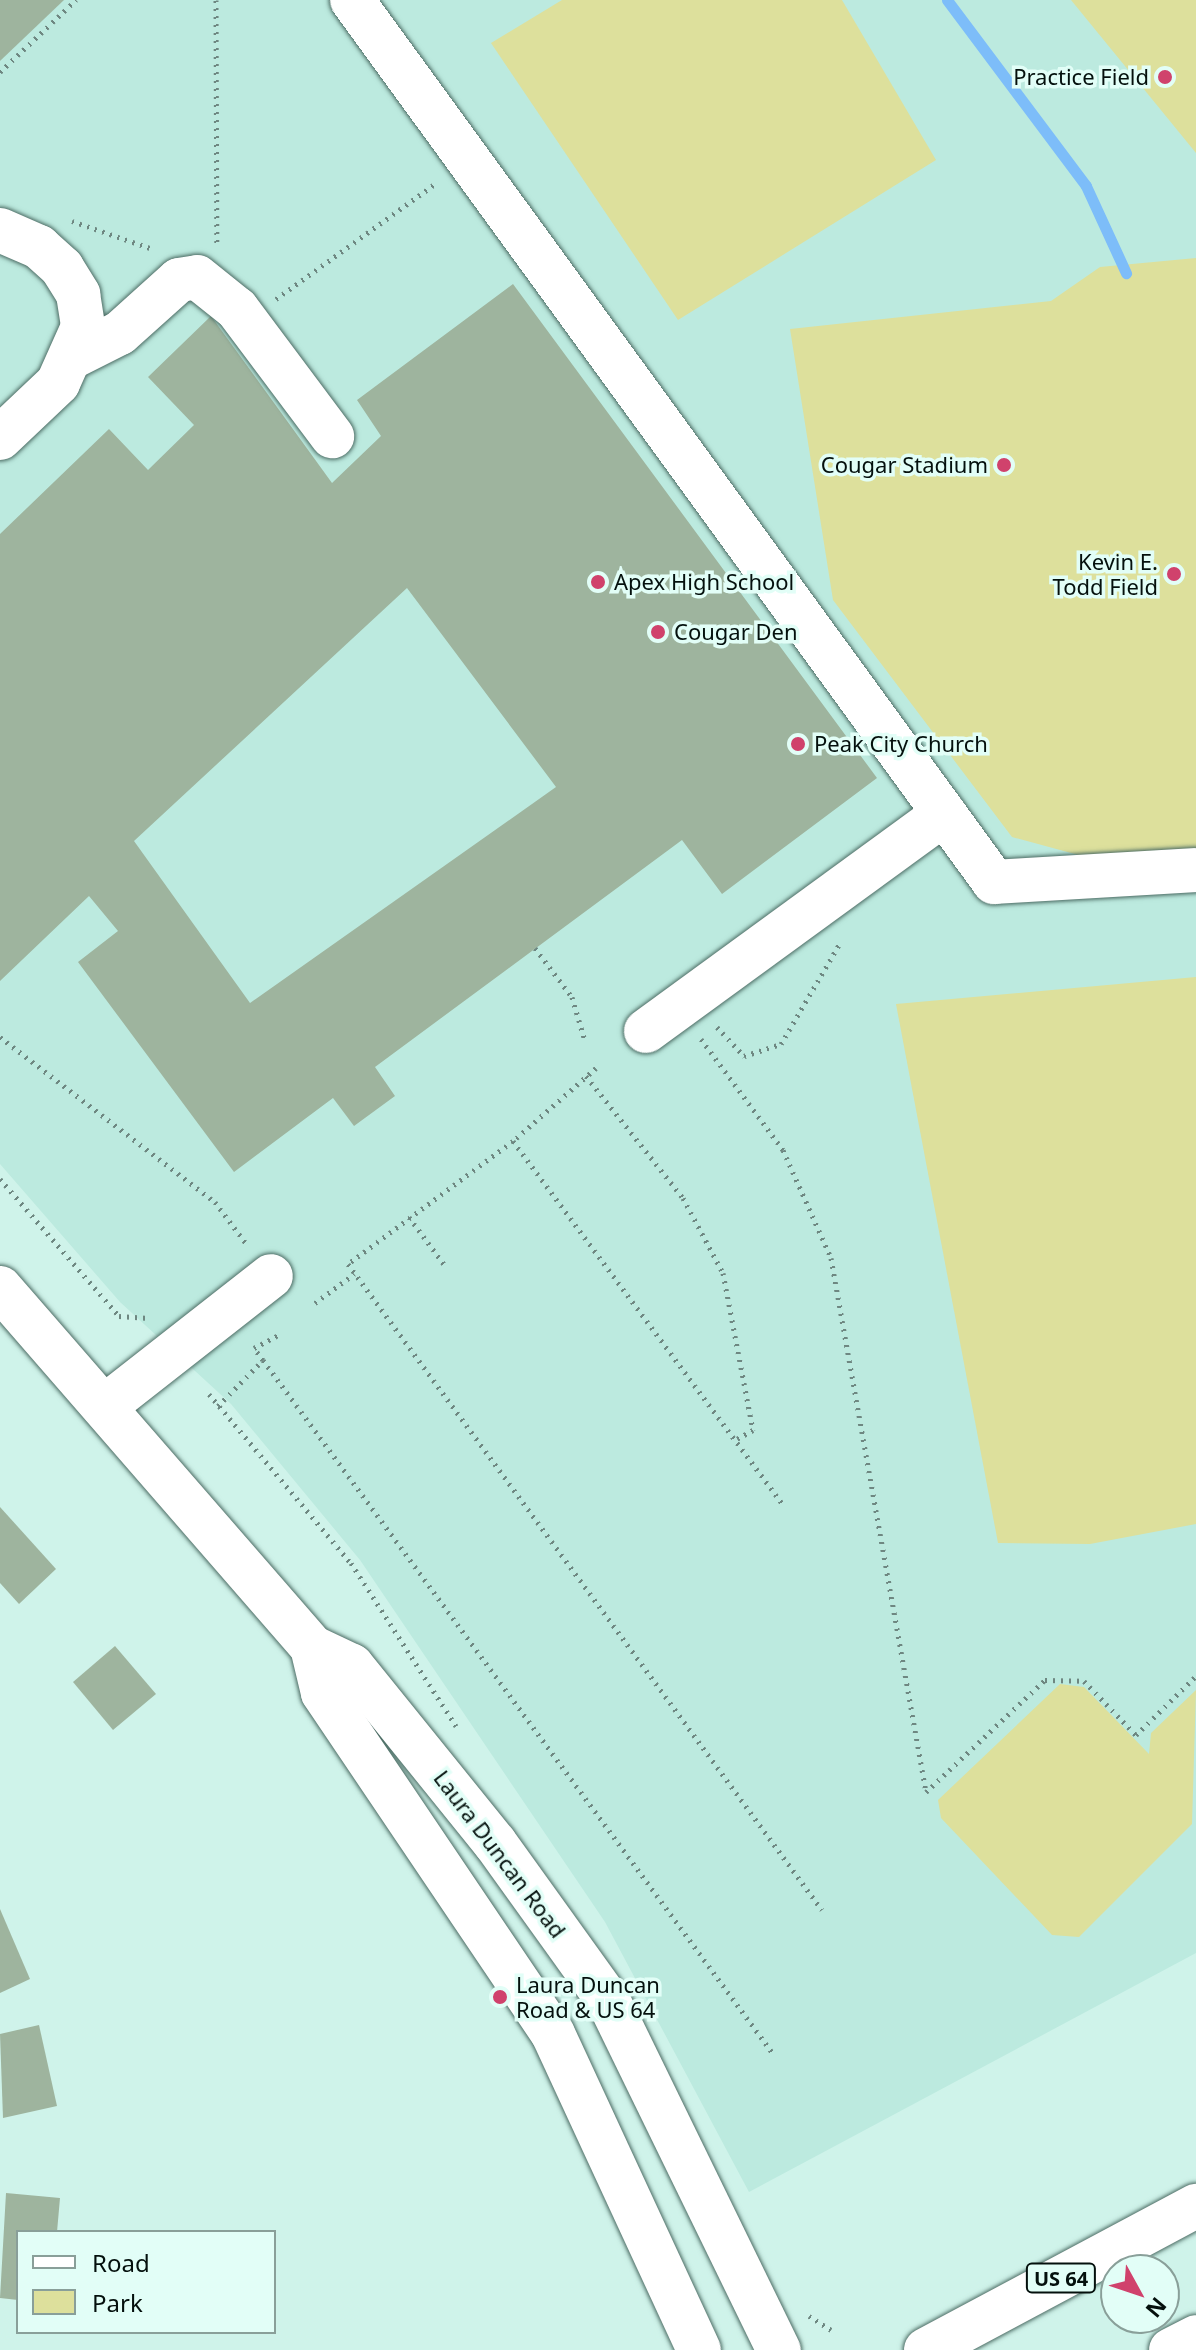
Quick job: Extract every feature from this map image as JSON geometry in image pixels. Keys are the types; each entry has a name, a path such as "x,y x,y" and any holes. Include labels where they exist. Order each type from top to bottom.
{"main road":[{"path":"352,0 470,158 994,882 1196,870"},
{"path":"0,230 39,247 78,294 83,327 74,356 58,383 0,438"},
{"path":"74,356 120,333 179,280 207,282 246,321 332,436"},
{"path":"673,1013 944,814"},
{"path":"104,1407 271,1276"},
{"name":"Laura Duncan Road","path":"0,1288 312,1647 352,1666 463,1803 608,2000 779,2350"},
{"name":"Laura Duncan Road","path":"312,1647 323,1693 389,1783 553,2034 699,2350"},
{"path":"389,1783 432,1786 463,1803"},
{"name":"US 64","path":"926,2350 1196,2206"},
{"path":"1171,2350 1196,2337"}],"path":[{"path":"0,72 76,0"},
{"path":"207,282 216,0"},
{"path":"246,321 470,158"},
{"path":"62,217 178,258 207,282"},
{"path":"673,1013 744,1056 763,1055 781,1044 846,937"},
{"path":"535,948 572,997 585,1041"},
{"path":"673,1013 783,1150 831,1258 926,1792 1045,1680 1084,1681 1136,1735 1196,1676"},
{"path":"0,1037 215,1202 271,1276"},
{"path":"596,1068 513,1141 348,1264 822,1910"},
{"path":"586,1076 683,1198 723,1273 753,1430 737,1439"},
{"path":"513,1141 783,1505"},
{"path":"0,1179 119,1316 149,1318"},
{"path":"409,1217 446,1267"},
{"path":"315,1303 354,1274"},
{"path":"280,1334 254,1348 774,2055"},
{"path":"218,1406 263,1360"}],"shaded area":[{"name":"Apex High School","path":"0,0 1196,0 1196,1953 749,2192 605,1922 360,1560 231,1404 120,1302 0,1164"}],"green space":[{"path":"562,0 842,0 936,160 678,320 491,43"},
{"name":"Practice Field","path":"1071,0 1196,0 1196,153"},
{"name":"Cougar Stadium","path":"1196,258 1196,887 1012,837 833,600 790,329 1051,301 1100,267"},
{"path":"1196,977 1196,1524 1090,1544 998,1543 896,1004"},
{"path":"1060,1684 1084,1687 1149,1754 1151,1733 1196,1690 1192,1824 1079,1937 1052,1935 941,1818 938,1800"}],"building":[{"path":"0,0 64,0 0,61"},
{"path":"513,284 877,778 722,894 682,840 375,1067 395,1096 354,1126 333,1098 234,1172 78,962 118,931 89,896 0,981 0,534 109,429 148,470 194,425 148,377 211,316 332,483 381,436 357,400","holes":["407,588 556,787 250,1003 134,841"]},
{"path":"0,1507 56,1569 19,1604 0,1583"},
{"path":"115,1646 156,1694 113,1730 73,1682"},
{"path":"0,1909 30,1979 0,1993"},
{"path":"39,2025 57,2106 3,2118 0,2034"},
{"path":"6,2193 60,2198 57,2230 16,2230 16,2300 0,2298"}],"waterway":[{"path":"947,0 1086,186 1126,273"}],"place":[{"name":"Practice Field","path":"1165,77"},
{"name":"Cougar Stadium","path":"1004,465"},
{"name":"Kevin E. Todd Field","path":"1174,574"},
{"name":"Apex High School","path":"598,582"},
{"name":"Cougar Den","path":"658,632"},
{"name":"Peak City Church","path":"798,744"},
{"name":"Laura Duncan Road & US 64","path":"500,1997"}]}
